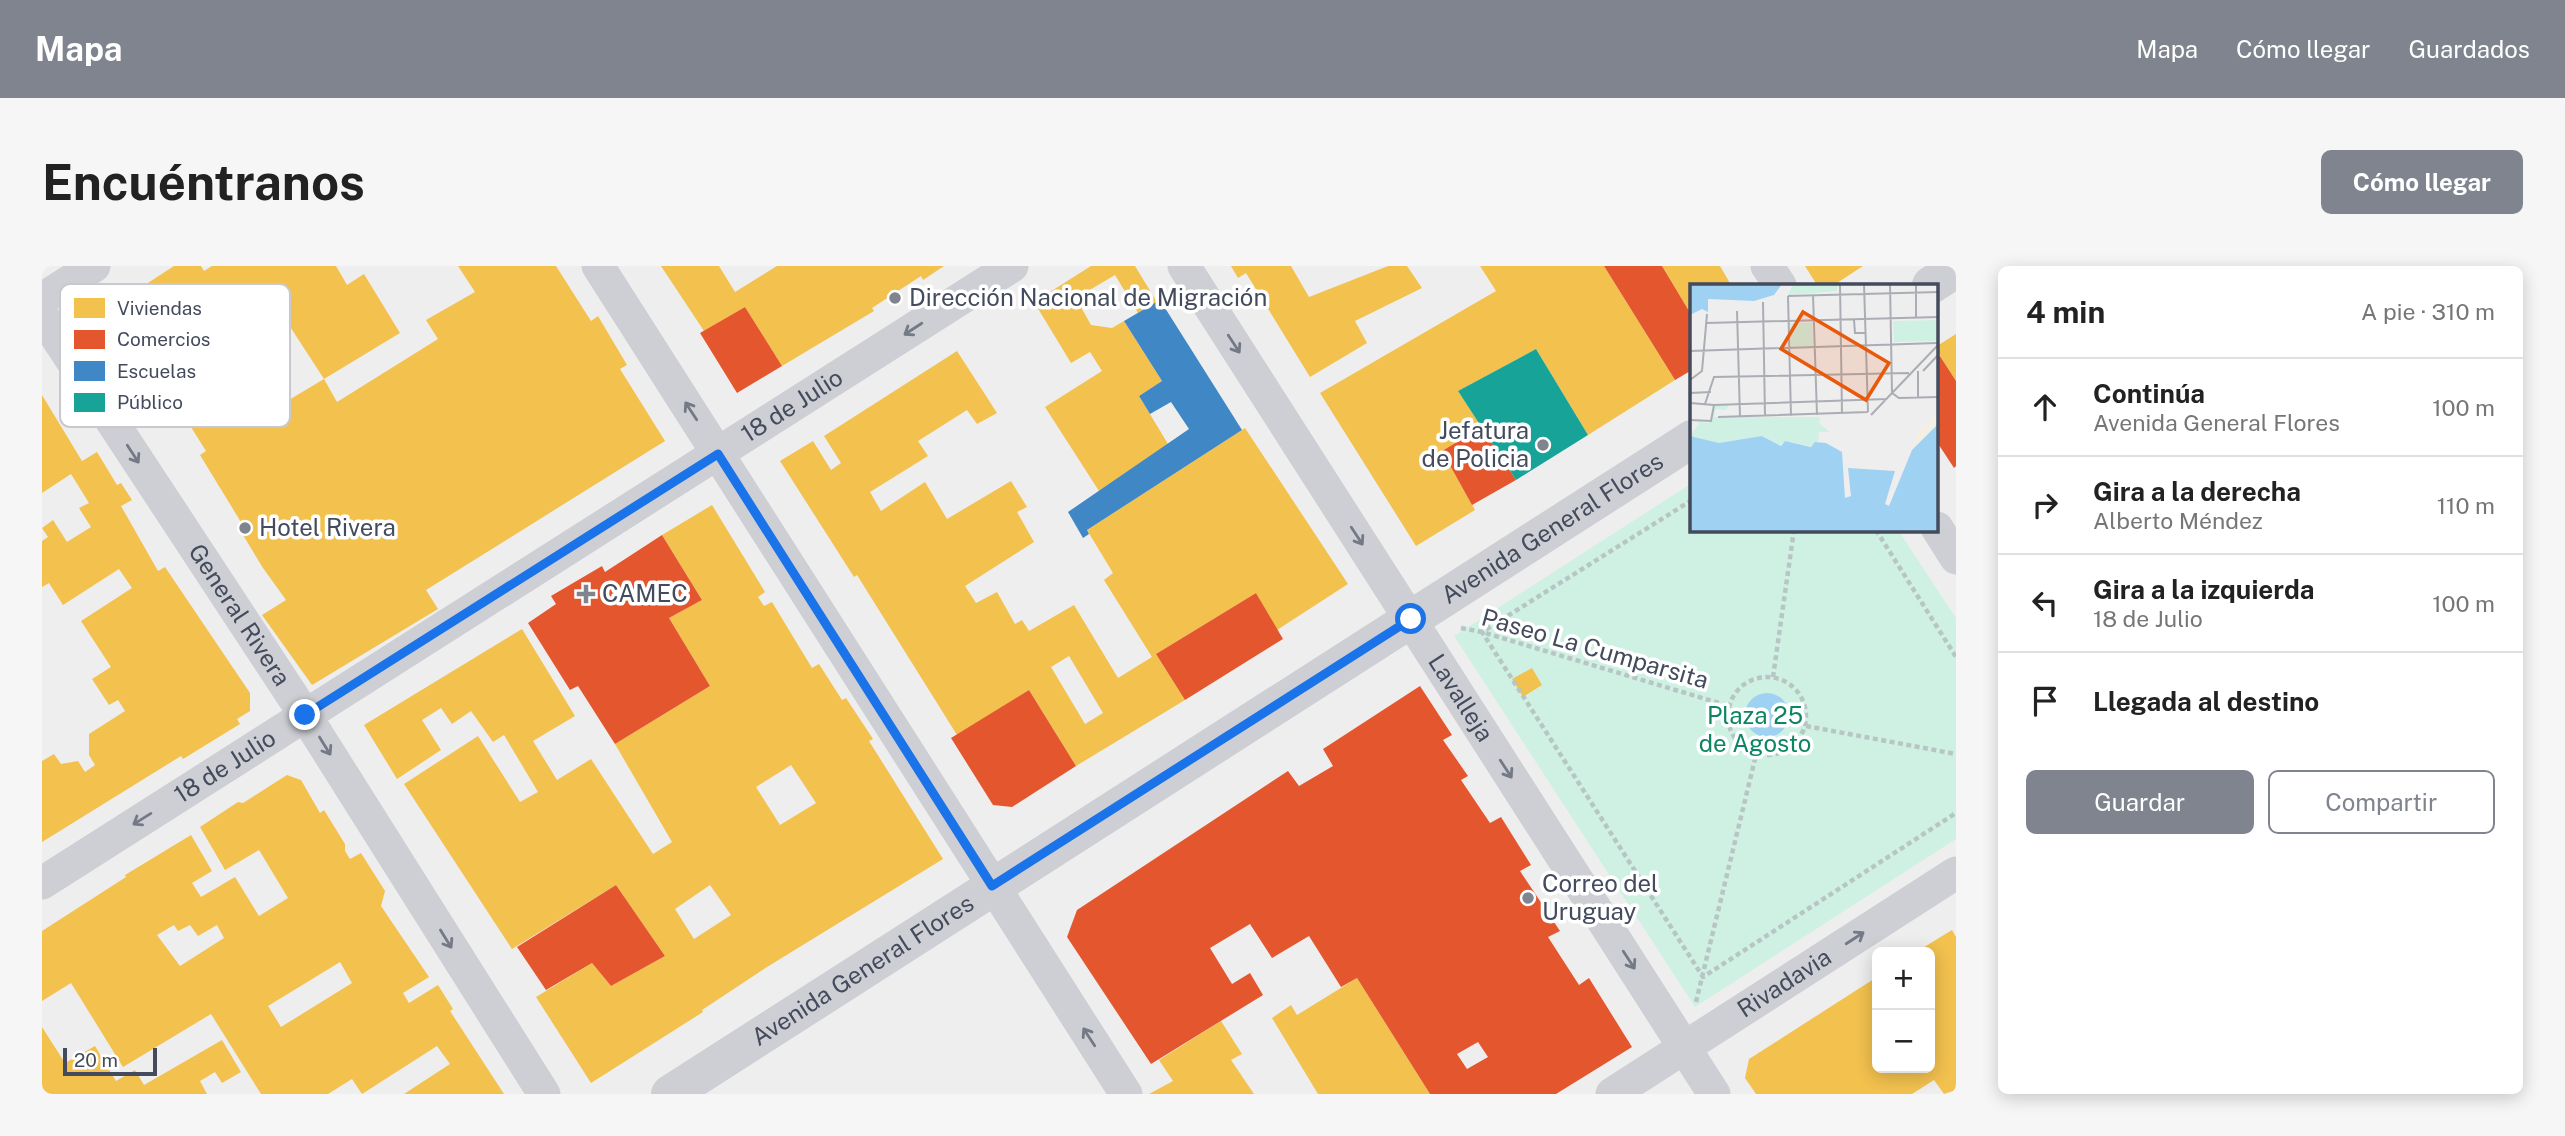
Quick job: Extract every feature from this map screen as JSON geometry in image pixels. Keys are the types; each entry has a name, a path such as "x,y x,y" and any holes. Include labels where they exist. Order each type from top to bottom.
{"street":[{"path":"66,284 94,266"},
{"path":"598,266 1126,1094"},
{"name":"18 de Julio","path":"42,883 1012,266"},
{"name":"Lavalleja","path":"1184,266 1714,1094"},
{"path":"1768,266 1779,284"},
{"path":"1933,284 1956,269"},
{"path":"42,299 60,288"},
{"name":"General Rivera","path":"42,315 60,342"},
{"name":"General Rivera","path":"116,427 305,715 544,1094"},
{"name":"Avenida General Flores","path":"670,1094 1690,440"},
{"path":"1938,530 1956,558"},
{"name":"Rivadavia","path":"1612,1094 1956,873"}],"path":[{"path":"1690,501 1482,632 1703,977"},
{"path":"1773,677 1794,532"},
{"path":"1877,532 1956,657"},
{"name":"Paseo La Cumparsita","path":"1411,619 1482,632 1729,706"},
{"path":"1760,677 1773,677 1790,684 1801,696 1807,712 1806,726 1799,740 1786,752 1772,756 1756,755 1744,749 1734,739 1728,723 1729,706 1734,694 1746,682 1760,677"},
{"path":"1806,726 1956,754"},
{"path":"1685,1048 1756,755"},
{"path":"1703,977 1956,813"}],"green space":[{"name":"Plaza 25 de Agosto","path":"1690,484 1690,532 1899,532 1956,618 1956,839 1695,1007 1454,636"}],"water":[{"path":"1767,693 1776,694 1783,699 1788,706 1788,724 1783,731 1776,736 1767,737 1758,736 1751,731 1746,724 1745,715 1746,706 1751,699 1758,694"}],"building: Viviendas":[{"path":"174,266 201,266 204,271 212,266 336,266 347,285 364,274 400,333 324,379 290,327 290,284 146,284"},
{"path":"458,266 556,266 591,321 598,316 627,365 620,369 665,441 426,590 438,609 312,685 262,615 286,600 243,535 247,532 200,455 206,451 191,427 290,427 290,399 324,379 337,402 438,339 426,320 475,292"},
{"path":"661,266 719,266 735,292 777,266 944,266 923,280 921,276 872,308 874,311 782,366 745,307 704,331"},
{"path":"1091,266 1135,266 1157,302 1138,313 1115,275 1088,291 1082,309 1091,325 1112,328 1124,321 1162,381 1139,396 1168,444 1099,491 1045,407 1102,371 1090,352 1071,363 1034,302"},
{"path":"1231,266 1291,266 1309,297 1388,266 1407,266 1422,288 1355,321 1367,343 1310,377 1246,273 1238,278"},
{"path":"1480,266 1604,266 1675,380 1588,435 1536,349 1458,391 1479,423 1464,431 1462,439 1442,451 1475,510 1416,546 1320,393 1496,291"},
{"path":"1662,266 1720,266 1730,284 1690,284 1689,311"},
{"path":"1805,266 1863,266 1836,284 1816,284"},
{"path":"1956,334 1956,381 1938,353 1938,345"},
{"path":"957,351 997,413 977,424 967,410 918,441 928,456 870,492 881,511 925,482 947,519 1011,481 1027,507 1017,512 1034,542 965,586 976,603 997,592 1015,624 1022,620 1029,631 1074,605 1118,678 1152,657 1104,580 1113,573 1087,530 1245,428 1348,584 1277,630 1256,593 1156,654 1185,700 1076,766 1029,690 957,735 857,575 854,577 780,461 813,441 831,470 841,463 824,436","holes":["1069,656 1103,713 1085,724 1051,667"]},
{"path":"42,395 82,461 97,452 117,485 121,483 132,500 121,506 158,571 165,567 250,693 250,711 237,719 240,724 183,759 181,756 42,842 42,761 54,754 61,764 78,761 85,772 95,765 89,755 89,734 125,711 118,700 109,705 92,679 111,667 81,621 132,588 119,569 63,605 49,583 42,587 42,541 48,537 42,528 53,520 67,542 91,527 79,508 89,503 71,474 42,493"},
{"path":"712,505 765,592 758,597 764,606 772,602 812,668 819,664 842,700 846,698 873,739 869,741 943,859 767,967 702,1010 703,1012 591,1083 536,997 592,963 611,986 665,956 616,885 512,949 404,784 478,736 520,802 538,792 504,735 493,742 471,711 452,724 441,708 422,720 441,750 397,779 364,725 522,629 575,716 533,741 557,780 591,759 653,854 672,842 615,744 710,686 669,618 702,600 662,535","holes":["791,765 816,803 780,825 756,787","710,885 731,915 694,939 675,909"]},
{"path":"1532,668 1542,685 1523,697 1512,679"},
{"path":"287,775 301,780 320,813 324,810 345,844 345,851 350,859 361,853 385,891 381,906 429,977 403,993 409,1003 438,985 453,1009 450,1011 504,1094 404,1094 450,1064 437,1046 362,1094 352,1079 328,1094 261,1094 211,1014 123,1067 71,983 42,1001 42,931 126,877 125,875 191,835 212,871 192,883 201,897 235,877 259,916 288,898 259,850 225,870 200,827 238,802 243,803","holes":["174,925 178,931 190,925 198,936 217,925 224,938 180,966 157,935","340,962 352,983 281,1027 268,1006"]},
{"path":"1952,930 1956,937 1956,1090 1944,1094 1934,1080 1912,1094 1756,1094 1745,1078 1749,1059 1872,980 1872,1073 1935,1073 1935,947 1924,947"},
{"path":"1357,978 1430,1094 1318,1094 1272,1018 1291,1005 1297,1015"},
{"path":"1221,1021 1242,1054 1231,1060 1254,1094 1149,1094 1173,1081 1159,1060"},
{"path":"42,1027 65,1063 95,1046 116,1081 135,1070 144,1085 222,1040 241,1072 222,1083 215,1072 200,1081 207,1094 42,1094"}],"building: Comercios":[{"path":"1604,266 1662,266 1690,310 1690,371 1675,380"},
{"path":"745,307 782,366 737,393 700,333"},
{"path":"1940,356 1956,381 1954,468 1938,444"},
{"path":"1479,423 1516,480 1472,505 1442,451 1462,439 1464,431"},
{"path":"662,535 702,600 669,618 710,686 615,744 578,686 570,690 528,623 556,604 551,596 602,566 605,572"},
{"path":"1256,593 1283,639 1185,700 1156,654"},
{"path":"1420,686 1452,735 1443,740 1468,776 1461,780 1490,823 1501,817 1531,865 1520,871 1560,931 1548,937 1579,985 1589,978 1632,1047 1556,1094 1430,1094 1357,978 1341,987 1309,936 1272,958 1250,924 1210,948 1232,984 1250,973 1263,995 1151,1064 1067,937 1077,910 1288,771 1299,786 1333,766 1323,749","holes":["1478,1042 1488,1057 1467,1069 1457,1054"]},
{"path":"1029,690 1076,766 1012,807 993,805 951,738"},
{"path":"616,885 665,956 611,986 592,963 546,990 517,947"}],"building: Escuelas":[{"path":"1160,300 1242,430 1087,530 1089,534 1083,538 1068,512 1189,429 1171,402 1150,414 1139,396 1162,381 1124,321"}],"building: Público":[{"path":"1536,349 1588,435 1516,480 1458,391"}],"place":[{"name":"Dirección Nacional de Migración","path":"895,298"},
{"name":"Jefatura de Policia","path":"1543,445"},
{"name":"Hotel Rivera","path":"245,528"},
{"name":"CAMEC","path":"586,594"},
{"name":"Correo del Uruguay","path":"1528,898"}],"route":[{"path":"305,715 718,454 992,886 1411,619"}]}
